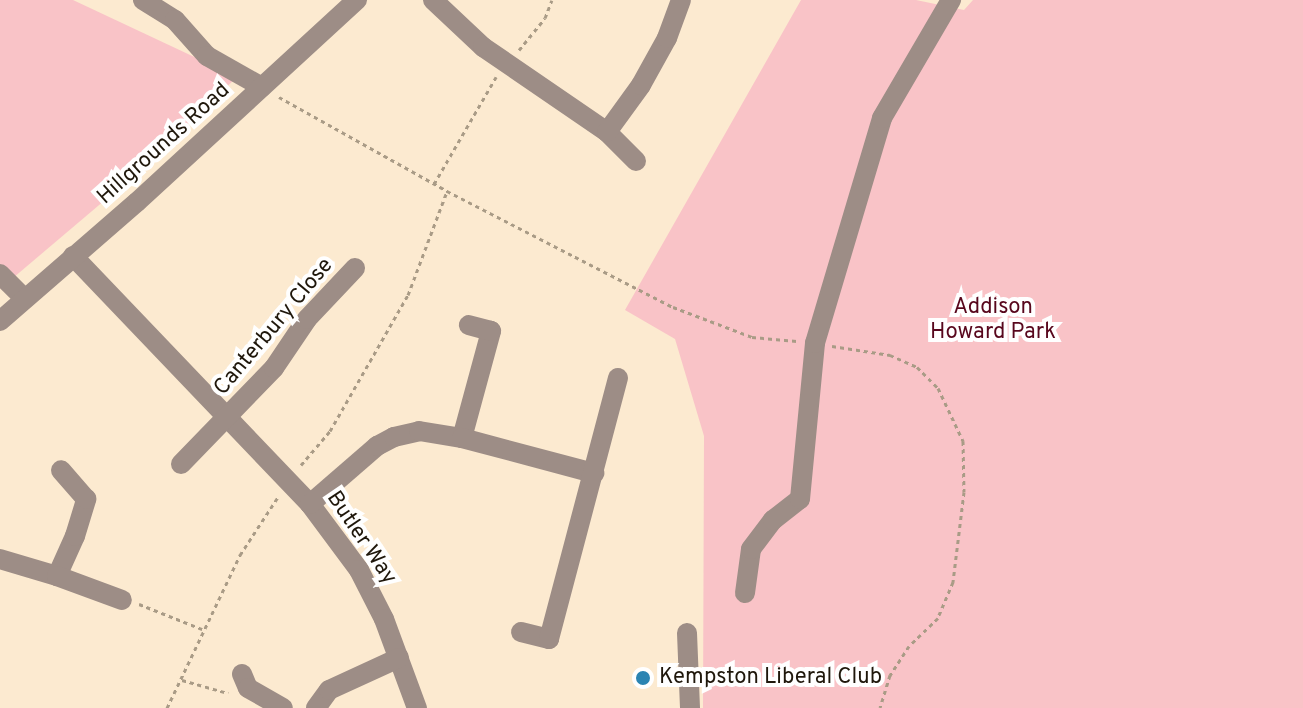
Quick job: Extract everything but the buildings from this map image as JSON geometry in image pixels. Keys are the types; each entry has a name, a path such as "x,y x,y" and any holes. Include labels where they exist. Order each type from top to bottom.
{"street":[{"path":"143,0 175,20 207,56 262,87"},
{"name":"Hillgrounds Road","path":"0,321 357,0"},
{"path":"433,0 507,65 607,132 636,161"},
{"path":"607,132 660,50 681,0"},
{"path":"745,593 751,549 773,520 800,499 815,343 882,118 951,0"},
{"name":"Butler Way","path":"73,256 310,504 359,570 399,658 417,708"},
{"name":"Canterbury Close","path":"229,417 274,368 307,319 355,268"},
{"path":"0,274 25,299"},
{"path":"462,438 491,331 469,325"},
{"path":"521,632 549,639 618,378"},
{"path":"181,464 229,417"},
{"path":"310,504 377,446 394,437 419,431 462,438 594,473"},
{"path":"57,576 75,536 86,499 61,470"},
{"path":"0,559 122,600"},
{"path":"687,633 690,708"},
{"path":"316,708 329,690 399,658"},
{"path":"243,686 283,708"}],"path":[{"path":"434,184 494,78 545,18 552,0"},
{"path":"262,87 599,272 711,323 752,337 890,355 917,367 938,388 963,441 964,492 953,582 938,618 909,646 890,675 880,708"},
{"path":"167,708 202,629 240,555 289,480 330,431 408,295 447,191"},
{"path":"122,600 202,629"},
{"path":"182,680 243,686"}],"green space":[{"path":"0,0 73,0 237,77 131,178 0,289"},
{"name":"Addison Howard Park","path":"801,0 916,0 964,10 973,0 1303,0 1303,708 703,708 704,436 675,339 625,310"}],"place":[{"name":"Kempston Liberal Club","path":"643,678"}]}
